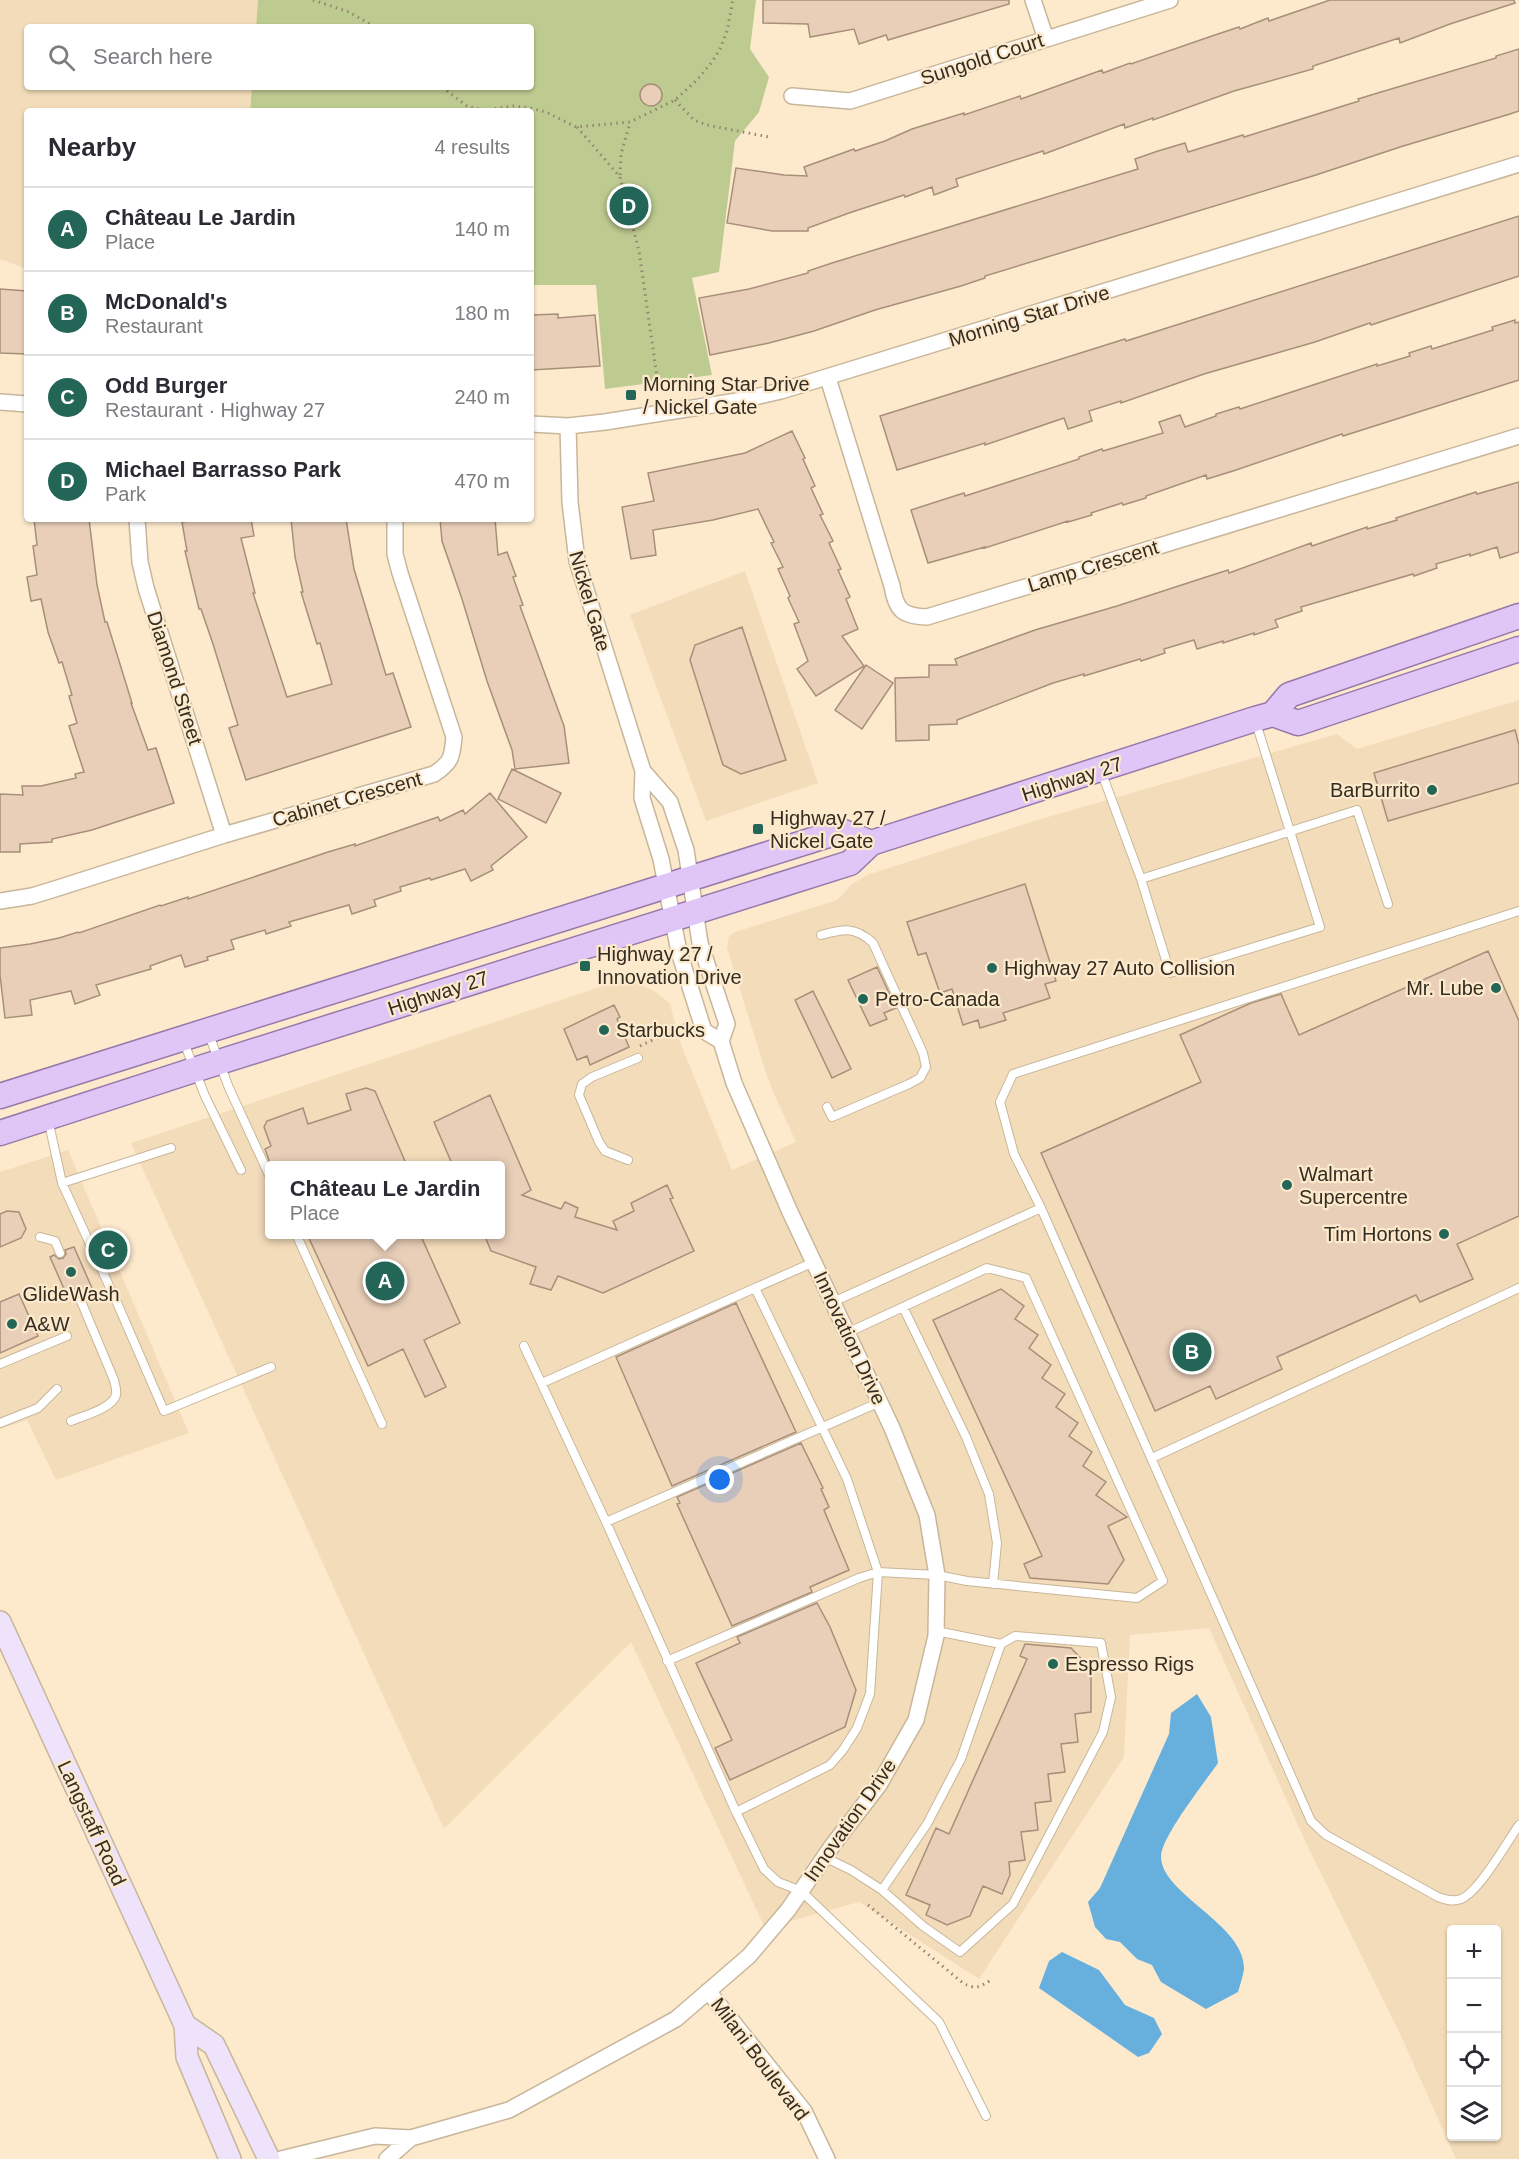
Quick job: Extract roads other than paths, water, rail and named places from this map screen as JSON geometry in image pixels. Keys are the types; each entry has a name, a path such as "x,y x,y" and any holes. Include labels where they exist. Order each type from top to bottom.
{"main road":[{"name":"Highway 27","path":"0,1133 850,863 871,843 1264,717 1289,695 1519,616"},
{"path":"1264,717 1298,723 1519,650"},
{"name":"Highway 27","path":"0,1096 841,831 871,843"},
{"name":"Langstaff Road","path":"0,1622 185,2025 187,2058 230,2159"},
{"path":"185,2025 214,2045 268,2159"}],"street":[{"path":"1033,0 1046,39"},
{"name":"Sungold Court","path":"792,96 850,101 1170,0"},
{"name":"Morning Star Drive","path":"534,424 568,426 605,422 737,401 781,391 1519,164"},
{"name":"Lamp Crescent","path":"828,378 892,586 895,603 902,612 913,616 927,617 1519,436"},
{"path":"0,402 24,404"},
{"name":"Nickel Gate","path":"568,426 570,502 577,561 643,771 642,798 661,859 666,887"},
{"name":"Diamond Street","path":"137,522 140,562 146,588 224,835"},
{"name":"Cabinet Crescent","path":"0,901 32,896 224,835 434,774 447,765 452,755 454,737 395,554 394,522"},
{"name":"Nickel Gate","path":"643,771 670,802 686,850 690,879 684,916"},
{"name":"Innovation Drive","path":"281,2159 375,2136 411,2138 509,2110 676,2019 749,1956 788,1910 824,1857 879,1785 916,1720 936,1631 938,1575 927,1515 880,1402 790,1212 734,1083 721,1041 727,1024 700,944 666,887"},
{"name":"Innovation Drive","path":"684,916 679,952 704,1031 721,1041"},
{"name":"Milani Boulevard","path":"708,1991 804,2112 826,2159"},
{"name":"Innovation Drive","path":"387,2159 411,2138"}],"lane":[{"path":"1100,770 1141,879 1170,973 1320,927 1292,832 1264,717"},
{"path":"1141,879 1357,810 1388,904"},
{"path":"1519,911 1013,1074 1000,1102 1014,1154 1041,1208 1307,1813 1319,1830 1438,1898 1453,1900 1466,1896 1476,1888 1519,1825"},
{"path":"820,935 843,929 862,933 873,943 922,1053 926,1067 920,1078 909,1084 832,1117 826,1107"},
{"path":"208,1032 265,1166"},
{"path":"182,1040 241,1170"},
{"path":"628,1160 605,1151 579,1095 582,1084 592,1077 638,1058"},
{"path":"48,1119 62,1183 164,1411 271,1367"},
{"path":"62,1183 171,1148"},
{"path":"833,1302 1041,1208"},
{"path":"40,1237 55,1241 60,1253"},
{"path":"298,1239 382,1424"},
{"path":"542,1383 814,1262"},
{"path":"668,1660 859,1578 878,1572 938,1575 993,1584 1137,1598 1163,1581 1026,1278 987,1268 847,1333"},
{"path":"1152,1458 1519,1287"},
{"path":"736,1812 831,1765 857,1728 870,1694 878,1572 847,1479 755,1288"},
{"path":"71,1421 103,1408 113,1401 117,1393 114,1380 78,1294"},
{"path":"903,1307 966,1437 989,1494 997,1543 993,1584"},
{"path":"0,1364 67,1336"},
{"path":"524,1347 764,1869 778,1882 801,1892 939,2022 986,2116"},
{"path":"0,1423 38,1408 57,1389"},
{"path":"606,1522 880,1402"},
{"path":"824,1857 851,1870 882,1890 923,1926 960,1952 1013,1904 1103,1732 1111,1697 1101,1643 1015,1636 1001,1644 936,1631"},
{"path":"882,1890 927,1824 961,1759 1001,1644"}],"water":[{"path":"1197,1694 1211,1717 1218,1763 1176,1823 1163,1848 1161,1857 1165,1871 1175,1884 1232,1938 1241,1953 1244,1969 1238,1992 1206,2009 1161,1982 1152,1965 1137,1959 1120,1942 1106,1939 1095,1927 1088,1902 1100,1888 1169,1734 1171,1713"},
{"path":"1062,1952 1099,1970 1125,2005 1154,2018 1162,2034 1149,2053 1138,2057 1039,1988 1049,1961"}],"place":[{"name":"Michael Barrasso Park","path":"629,206"},
{"name":"Morning Star Drive / Nickel Gate","path":"631,395"},
{"name":"BarBurrito","path":"1432,790"},
{"name":"Highway 27 / Nickel Gate","path":"758,829"},
{"name":"Highway 27 / Innovation Drive","path":"585,966"},
{"name":"Highway 27 Auto Collision","path":"992,968"},
{"name":"Mr. Lube","path":"1496,988"},
{"name":"Petro-Canada","path":"863,999"},
{"name":"Starbucks","path":"604,1030"},
{"name":"Walmart Supercentre","path":"1287,1185"},
{"name":"Tim Hortons","path":"1444,1234"},
{"name":"Odd Burger","path":"108,1250"},
{"name":"GlideWash","path":"71,1272"},
{"name":"Château Le Jardin","path":"385,1281"},
{"name":"A&W","path":"12,1324"},
{"name":"McDonald's","path":"1192,1352"},
{"name":"Espresso Rigs","path":"1053,1664"}]}
